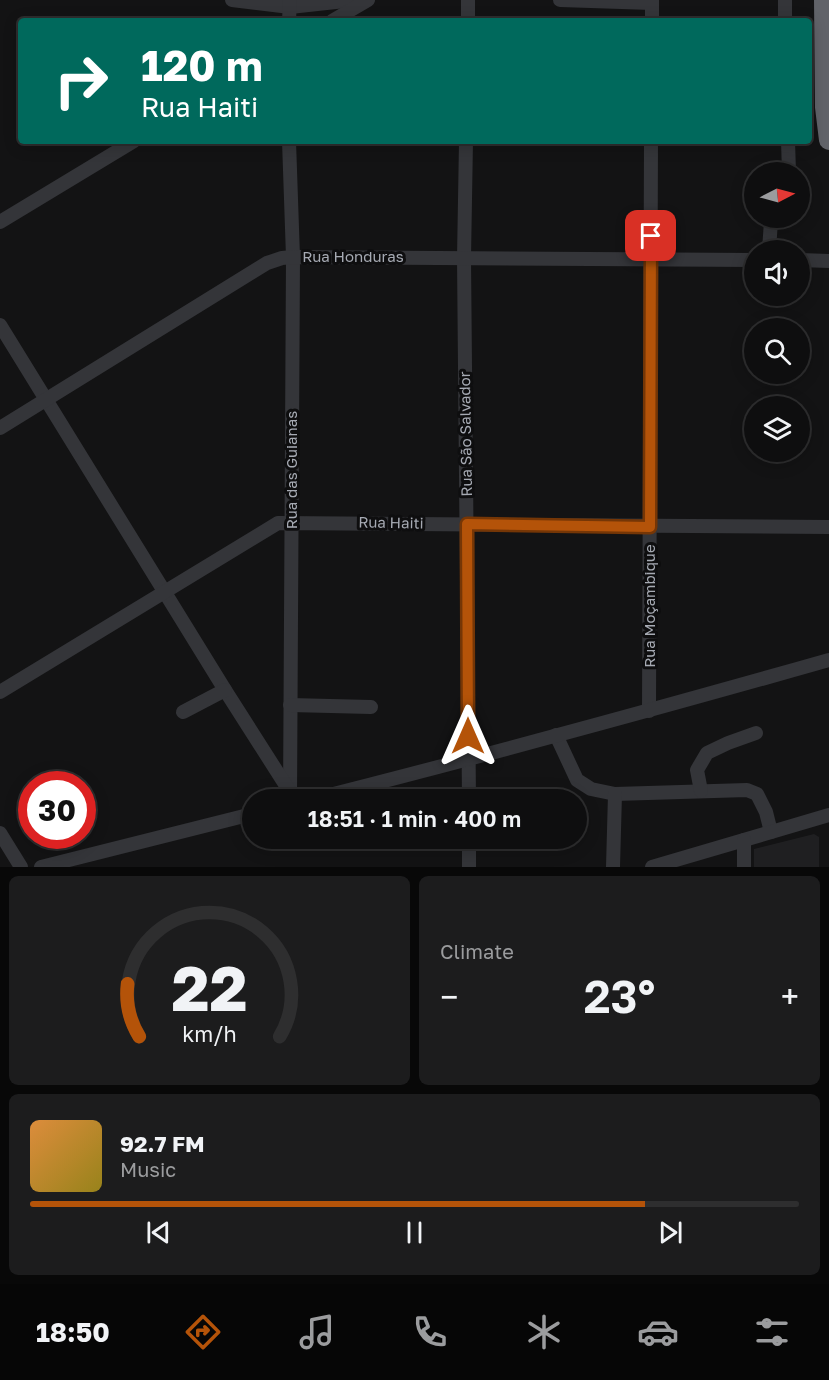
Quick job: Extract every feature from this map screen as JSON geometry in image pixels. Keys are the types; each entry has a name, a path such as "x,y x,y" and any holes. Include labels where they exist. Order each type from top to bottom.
{"highway":[{"path":"824,0 825,107 829,140"}],"street":[{"path":"232,0 290,9 354,0"},
{"path":"337,18 368,0"},
{"path":"468,0 468,18"},
{"path":"560,0 652,1 652,18"},
{"path":"785,0 785,18"},
{"path":"0,222 129,144"},
{"name":"Rua das Guianas","path":"289,144 293,257 290,789"},
{"name":"Rua São Salvador","path":"466,144 464,258 469,789"},
{"name":"Rua Moçambique","path":"649,711 651,144"},
{"path":"788,144 789,162"},
{"name":"Rua Honduras","path":"0,428 267,263 282,258 744,260"},
{"path":"810,260 829,261"},
{"path":"0,325 286,789"},
{"name":"Rua Haiti","path":"0,692 278,523 829,527"},
{"path":"352,789 649,711 829,660"},
{"path":"183,712 225,690"},
{"path":"290,705 371,707"},
{"path":"701,791 697,770 707,753 756,733"},
{"path":"556,735 577,780 591,789 615,794 747,790 757,794 766,812 771,832"},
{"path":"613,867 615,794"},
{"path":"651,867 829,815"},
{"path":"41,867 242,817"},
{"path":"0,833 21,867"},
{"path":"744,840 744,867"},
{"path":"469,849 469,867"}],"shaded area":[{"path":"814,834 819,837 819,867 754,867 754,849"}],"route":[{"path":"468,736 467,524 650,527 651,236"}]}
